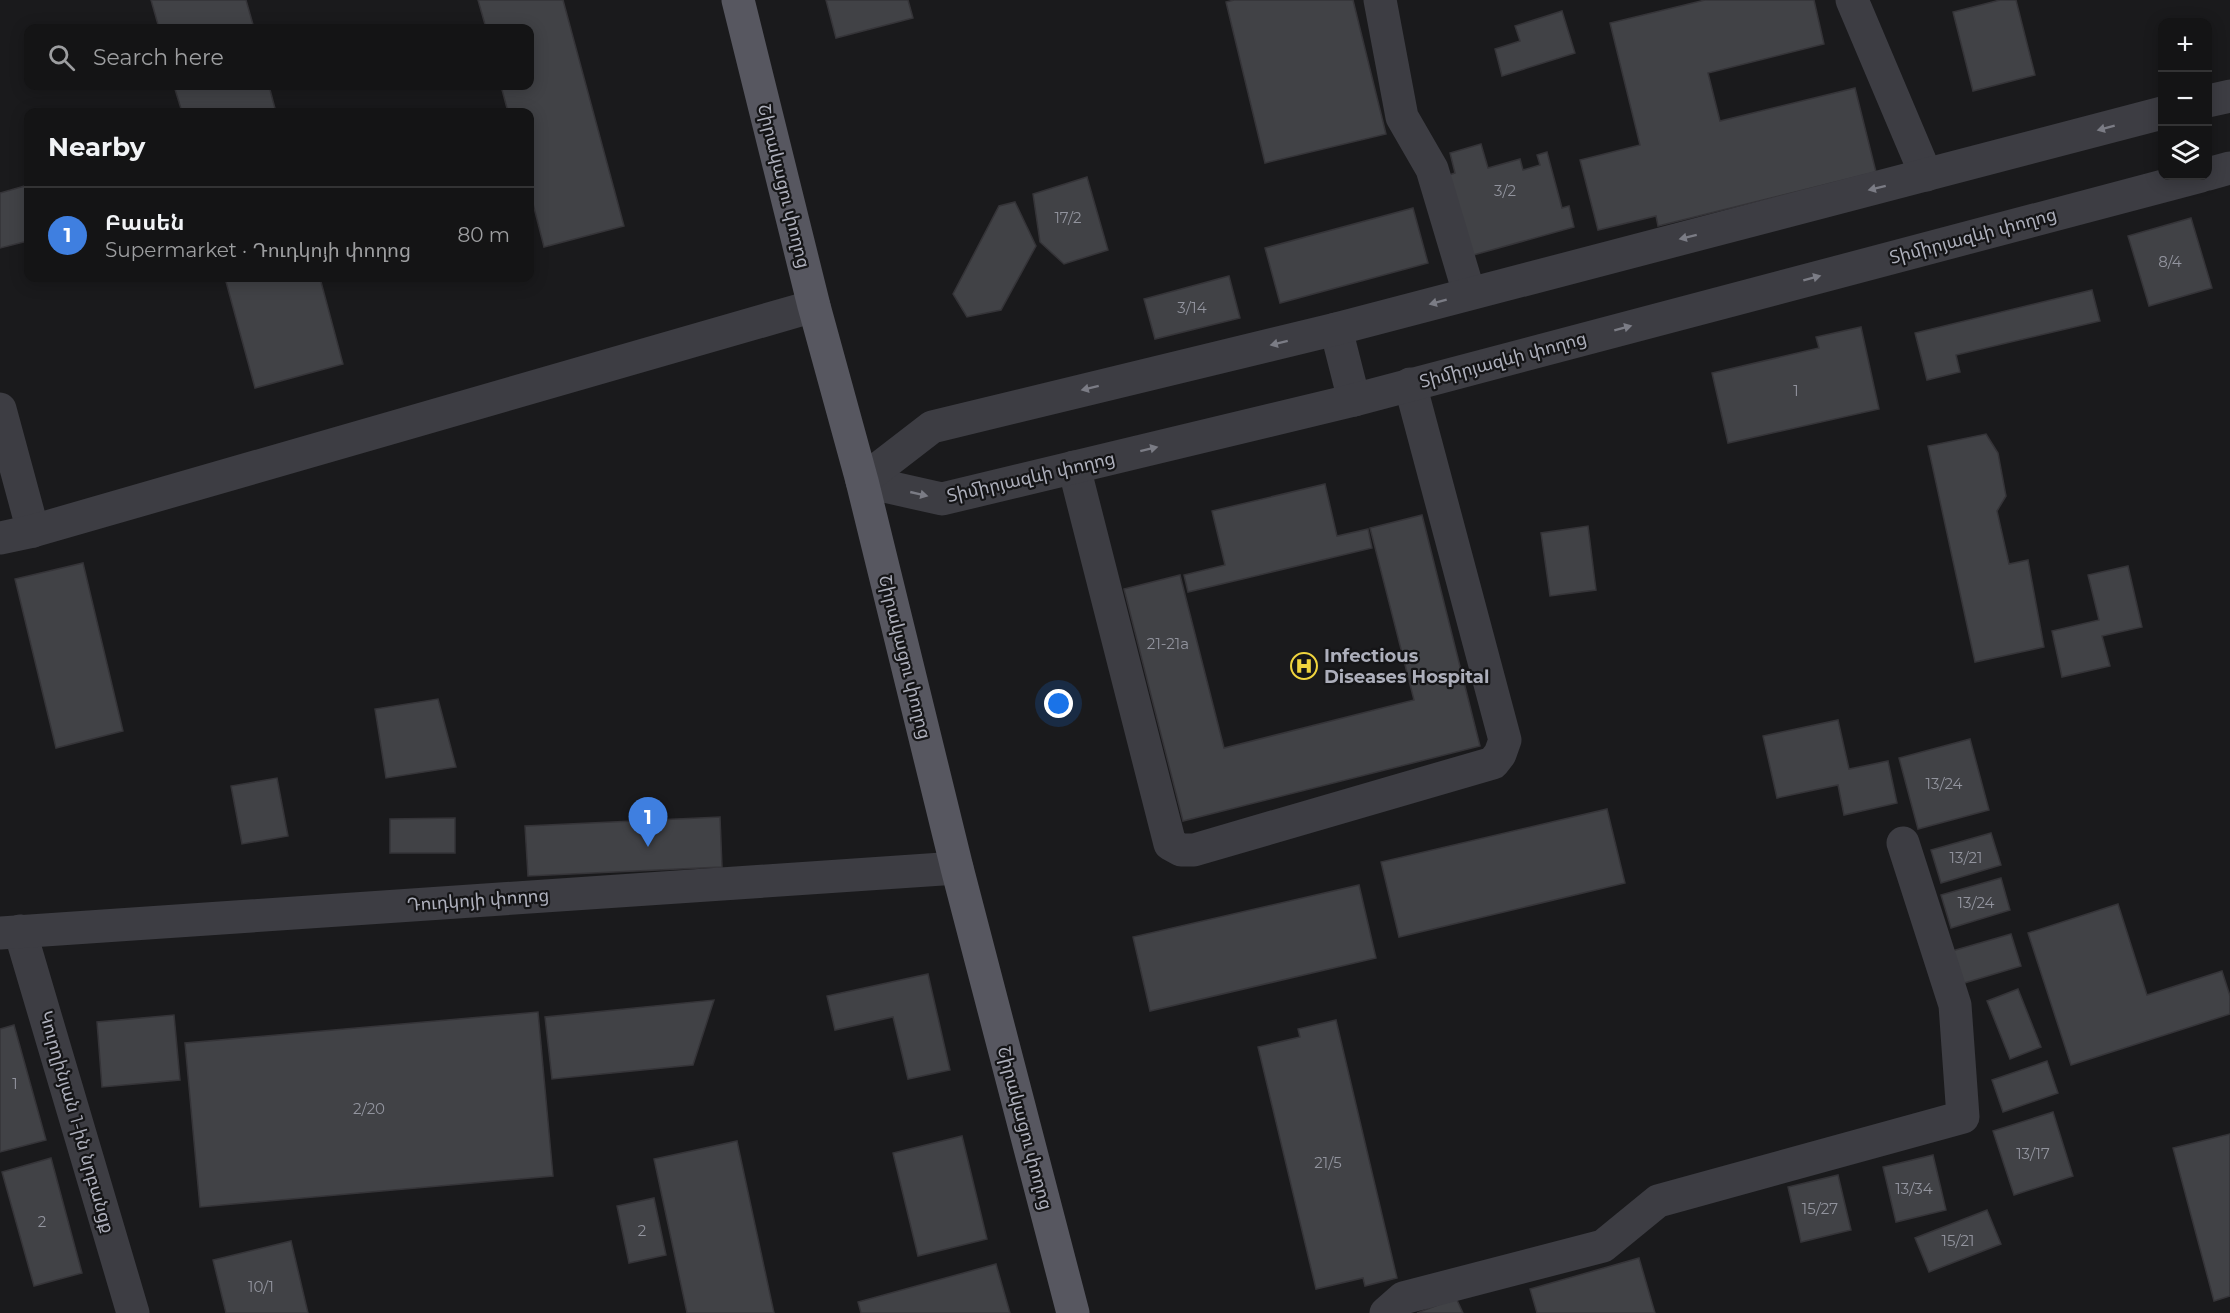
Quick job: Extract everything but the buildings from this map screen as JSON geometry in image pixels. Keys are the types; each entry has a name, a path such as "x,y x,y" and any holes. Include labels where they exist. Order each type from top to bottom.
{"main road":[{"name":"Շիրակացու փողոց","path":"738,0 814,306 862,481 957,868 1073,1313"}],"street":[{"path":"1380,0 1402,117 1432,169 1469,293"},
{"path":"1852,0 1926,175"},
{"path":"2212,100 2230,96"},
{"path":"862,481 932,426 1336,329 2158,114"},
{"path":"2212,173 2230,168"},
{"name":"Տիմիրյազևի փողոց","path":"862,481 942,500 1354,400 2186,180"},
{"path":"0,538 33,531 814,306"},
{"path":"1336,329 1354,400"},
{"path":"1074,467 1170,844 1181,850 1194,850 1493,763 1500,754 1505,740 1410,384"},
{"path":"0,409 33,531"},
{"path":"1386,1313 1403,1298 1603,1246 1658,1202 1964,1117 1955,1005 1903,843"},
{"name":"Դուդկոյի փողոց","path":"10,932 957,868"},
{"name":"Կուրղինյան 1-ին նրբանցք","path":"10,932 133,1313"}],"place":[{"name":"Infectious Diseases Hospital","path":"1304,666"},
{"name":"Բասեն","path":"648,847"}]}
